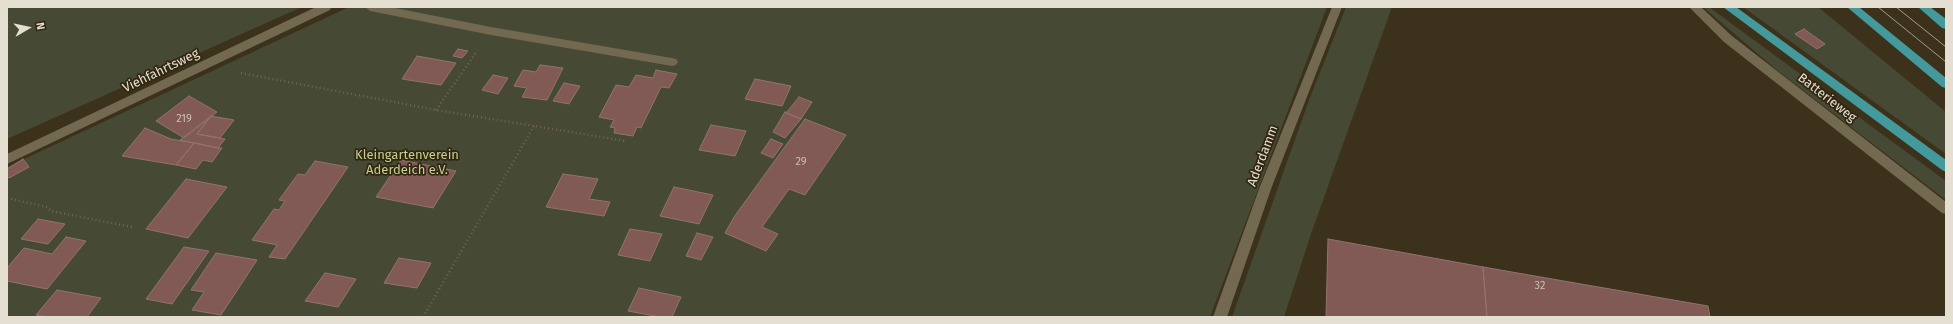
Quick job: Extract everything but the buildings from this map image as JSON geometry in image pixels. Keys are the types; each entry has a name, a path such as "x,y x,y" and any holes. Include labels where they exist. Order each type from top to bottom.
{"main road":[{"path":"1728,7 1946,167"},
{"path":"1852,7 1946,84"},
{"path":"1922,7 1946,26"}],"street":[{"name":"Viehfahrtsweg","path":"7,159 326,7"},
{"path":"370,7 491,31 672,62"},
{"name":"Aderdamm","path":"1220,317 1265,189 1337,7"},
{"name":"Batterieweg","path":"1694,7 1728,39 1946,209"}],"path":[{"path":"436,110 491,31"},
{"path":"237,72 436,110 626,141"},
{"path":"423,317 534,126"},
{"path":"7,198 47,207 51,211 132,227"}],"green space":[{"path":"7,7 302,7 7,139"},
{"name":"Kleingartenverein Aderdeich e.V.","path":"349,7 1327,7 1210,317 7,317 7,167"},
{"path":"1346,7 1392,7 1312,231 1284,317 1232,317 1309,100"},
{"path":"1703,7 1709,7 1946,181 1946,200 1778,71"},
{"path":"1743,7 1818,7 1946,112 1946,154"}],"tram line":[{"path":"1878,7 1946,62"},
{"path":"1896,7 1946,47"}]}
